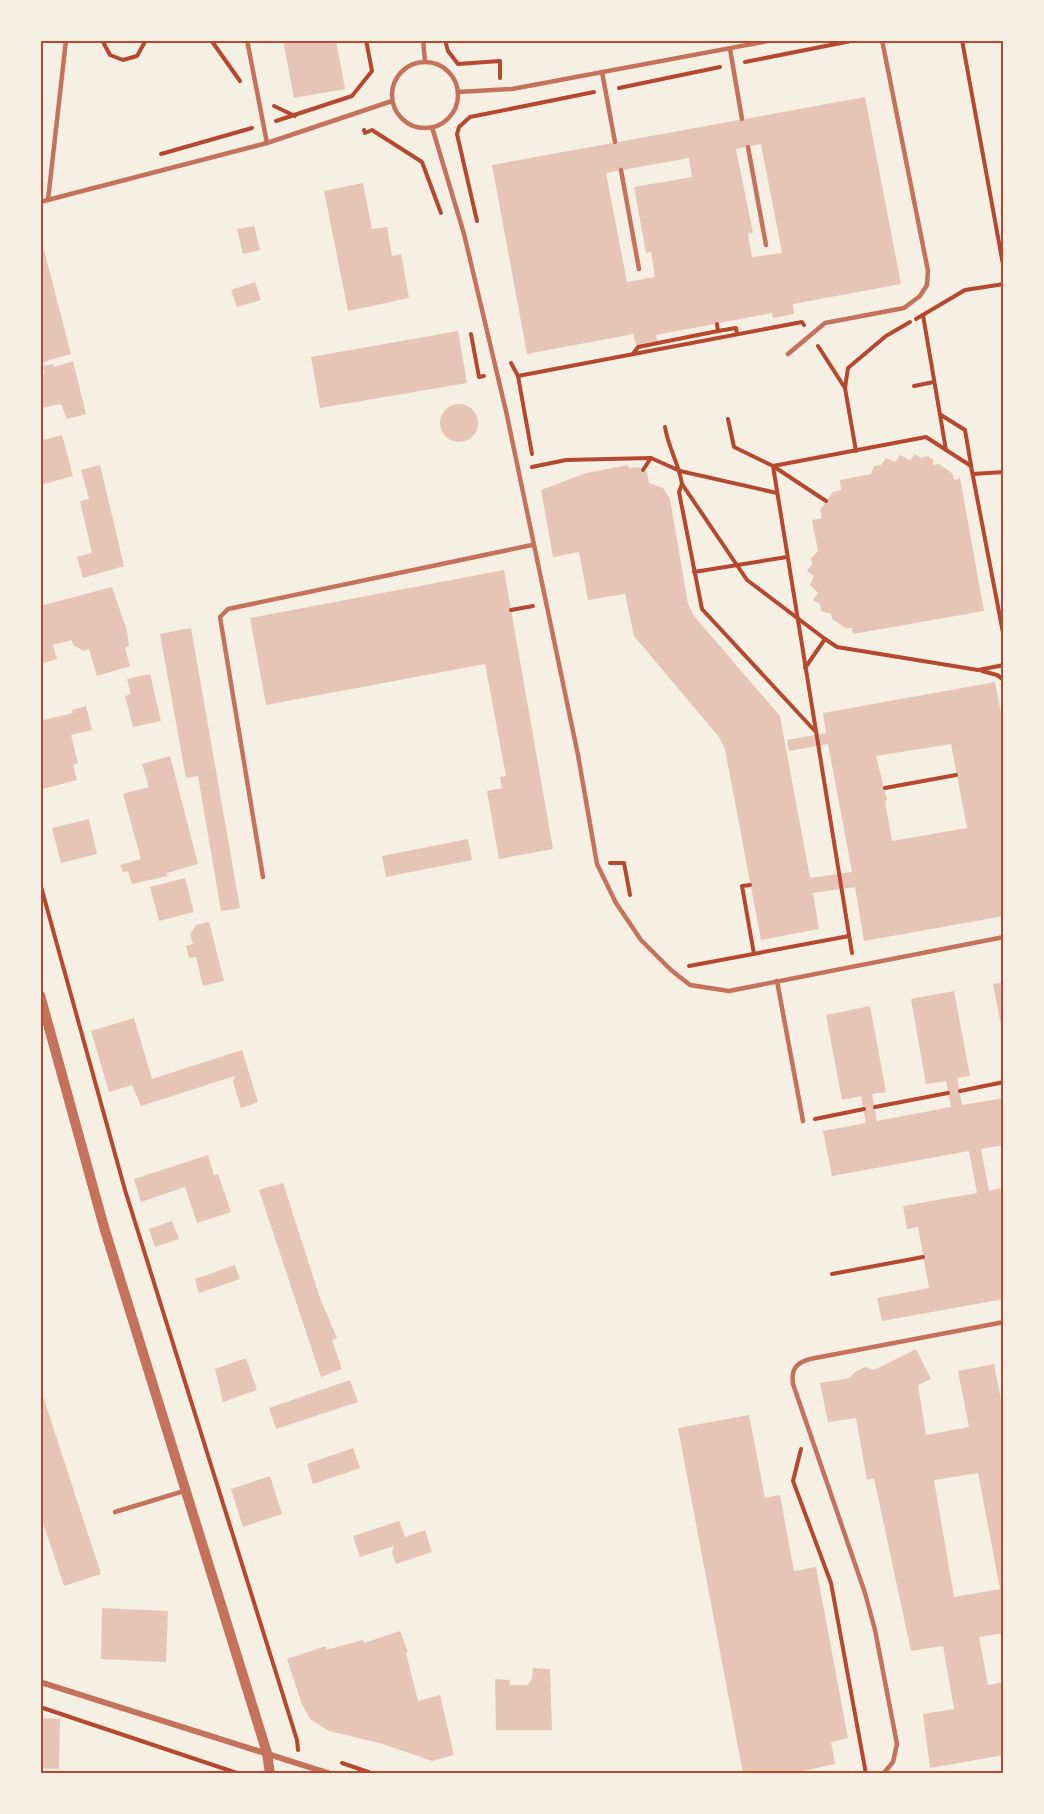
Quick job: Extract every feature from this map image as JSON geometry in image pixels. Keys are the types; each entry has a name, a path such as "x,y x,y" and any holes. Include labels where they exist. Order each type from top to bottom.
{"street":[{"path":"40,995 104,1227 267,1753 270,1773"},
{"path":"40,1682 331,1773"}],"lane":[{"path":"48,200 66,40"},
{"path":"247,40 267,143"},
{"path":"423,40 425,61"},
{"path":"459,92 512,89 772,40"},
{"path":"788,354 825,323 904,308 920,296 927,285 927,270 882,40"},
{"path":"730,48 742,119"},
{"path":"425,61 442,65 450,72 459,92 454,111 449,118 432,127 411,125 402,120 392,101 391,90 401,71 410,64 425,61"},
{"path":"602,72 615,142"},
{"path":"40,202 267,143 392,101"},
{"path":"432,127 464,234 506,411 532,545 578,755 597,864 616,903 641,940 670,970 690,985 729,991 1004,937"},
{"path":"748,147 765,245"},
{"path":"621,170 639,269"},
{"path":"263,877 220,617 228,609 532,545"},
{"path":"777,981 803,1121"},
{"path":"883,1773 893,1761 897,1744 875,1630 865,1593 792,1382 793,1370 801,1361 845,1350 1004,1322"},
{"path":"115,1512 186,1490"}],"path":[{"path":"102,40 110,55 123,60 137,56 146,40"},
{"path":"211,40 249,93 258,99"},
{"path":"149,157 263,125 352,96 372,71 366,40"},
{"path":"446,40 448,51 458,64 500,61"},
{"path":"462,151 457,134 459,127 470,117 856,40"},
{"path":"962,40 1004,270"},
{"path":"364,130 365,133 372,130 422,162 441,214"},
{"path":"855,451 845,388 848,368 886,336 965,290 1004,284"},
{"path":"922,315 946,450"},
{"path":"518,376 802,322"},
{"path":"469,323 479,377"},
{"path":"717,324 718,331"},
{"path":"632,354 638,347 718,331 736,328 737,334"},
{"path":"833,370 845,388"},
{"path":"914,386 934,382"},
{"path":"941,415 965,429 1004,638"},
{"path":"728,419 734,447 773,466 826,501"},
{"path":"665,427 667,444 680,471 682,484 680,492 702,609 815,730"},
{"path":"773,466 926,437 971,466"},
{"path":"643,470 651,458"},
{"path":"517,470 566,460 651,458 680,471 777,493"},
{"path":"773,466 804,668 855,965"},
{"path":"972,474 1004,472"},
{"path":"682,484 747,580 837,647 978,670 997,675 1004,680"},
{"path":"694,572 788,557"},
{"path":"511,610 546,604"},
{"path":"804,668 825,639"},
{"path":"978,670 1004,665"},
{"path":"885,788 956,775"},
{"path":"624,863 631,902"},
{"path":"40,883 125,1190 294,1728 299,1754"},
{"path":"750,885 742,886 754,954"},
{"path":"681,960 688,966 849,936"},
{"path":"960,1091 1004,1082"},
{"path":"875,1107 948,1093"},
{"path":"803,1121 864,1109"},
{"path":"832,1274 923,1257"},
{"path":"807,1426 793,1481 831,1583 866,1773"},
{"path":"40,1707 240,1773"}],"building":[{"path":"283,40 336,40 345,89 294,98"},
{"path":"865,97 901,284 793,304 794,314 773,318 772,313 656,335 657,341 636,345 633,334 527,354 492,165","holes":["761,144 782,253 752,257 748,234 753,233 736,149","689,158 692,177 634,187 646,253 651,252 655,277 627,282 606,173"]},
{"path":"363,183 372,229 387,227 392,256 401,254 409,298 348,311 324,191"},
{"path":"254,226 260,250 243,254 237,229"},
{"path":"40,250 44,250 71,354 40,363 40,321 43,320 40,309"},
{"path":"255,282 261,300 237,307 231,290"},
{"path":"458,331 467,383 320,408 311,357"},
{"path":"73,361 86,414 67,419 61,404 40,408 40,375 45,374 43,366 53,364 54,367"},
{"path":"459,404 473,409 478,423 473,437 459,442 445,437 440,423 445,409"},
{"path":"62,435 73,476 40,485 40,441"},
{"path":"915,454 921,458 928,456 933,460 933,465 939,464 953,474 954,480 960,478 984,611 853,634 852,628 846,628 832,619 831,614 821,611 820,604 813,600 818,593 810,585 814,576 807,571 812,564 811,558 818,551 812,520 822,518 820,510 833,492 841,490 840,480 871,474 874,466 881,465 886,458 895,462 900,455 910,460"},
{"path":"100,465 124,566 83,578 77,557 92,553 80,501 89,499 81,470"},
{"path":"628,465 629,468 639,467 647,472 649,483 663,488 670,499 688,604 694,616 780,716 810,878 852,872 828,744 789,751 787,740 826,733 823,713 995,682 1004,729 1004,916 864,941 855,887 813,893 819,929 761,940 725,749 719,737 634,636 625,594 588,600 579,552 553,557 541,490 586,473","holes":["951,744 967,828 892,841 885,801 887,800 876,756"]},
{"path":"504,570 553,849 499,859 487,791 502,788 500,777 506,776 485,664 266,705 250,618"},
{"path":"112,587 127,631 129,646 125,648 130,666 97,676 89,649 84,651 73,645 72,640 53,645 57,659 40,664 40,606"},
{"path":"191,628 240,908 221,911 198,776 186,778 160,634"},
{"path":"150,674 161,721 133,727 125,696 131,694 127,679"},
{"path":"86,706 92,730 71,735 78,763 73,765 77,780 42,789 40,721 73,713 72,710"},
{"path":"170,756 198,864 167,873 167,876 132,884 128,871 123,872 120,865 141,859 123,794 149,787 142,764"},
{"path":"89,819 97,854 61,863 52,828"},
{"path":"468,839 472,860 386,877 382,856"},
{"path":"185,878 194,912 159,921 150,887"},
{"path":"209,922 224,981 203,986 196,957 189,958 186,946 193,944 190,934 196,925"},
{"path":"1004,982 1004,1030 1002,1030 993,984"},
{"path":"954,991 970,1076 957,1078 962,1105 1004,1098 1004,1145 981,1149 989,1191 1000,1188 1004,1206 1004,1299 882,1321 877,1298 929,1288 918,1227 907,1229 903,1206 977,1193 969,1151 832,1176 823,1131 866,1123 861,1096 842,1100 826,1015 870,1006 886,1092 872,1094 877,1121 951,1107 946,1081 926,1084 911,999"},
{"path":"134,1018 152,1079 242,1050 258,1102 241,1108 233,1082 235,1076 141,1106 132,1085 109,1092 91,1031"},
{"path":"208,1155 214,1175 218,1174 231,1212 197,1223 185,1187 141,1202 134,1179"},
{"path":"283,1183 320,1298 337,1338 332,1340 342,1369 321,1377 259,1190"},
{"path":"172,1221 179,1239 155,1247 149,1229"},
{"path":"235,1265 240,1279 199,1293 195,1279"},
{"path":"916,1349 931,1379 918,1385 926,1435 969,1427 958,1371 994,1364 1004,1416 1004,1633 979,1637 988,1685 1004,1682 1004,1755 930,1768 923,1714 954,1709 943,1646 911,1651 874,1478 867,1480 856,1418 828,1422 820,1383 850,1378 855,1372 865,1367 874,1370","holes":["978,1473 1000,1589 954,1597 934,1480"]},
{"path":"246,1358 257,1390 223,1402 215,1369"},
{"path":"350,1380 358,1402 276,1429 269,1408"},
{"path":"40,1387 101,1574 64,1586 40,1513"},
{"path":"749,1415 765,1498 780,1495 794,1571 816,1567 848,1738 831,1742 835,1764 790,1774 743,1774 678,1428"},
{"path":"353,1448 360,1468 313,1484 307,1464"},
{"path":"270,1476 282,1514 243,1527 231,1489"},
{"path":"399,1521 405,1537 425,1530 432,1552 396,1564 392,1553 394,1546 360,1557 353,1536"},
{"path":"102,1608 168,1611 166,1662 101,1659"},
{"path":"400,1631 408,1652 406,1653 418,1701 440,1695 454,1755 432,1761 383,1744 329,1731 310,1719 301,1702 287,1659 326,1646 326,1650 363,1640 364,1643"},
{"path":"533,1668 550,1669 552,1730 496,1730 495,1679 510,1680 510,1685 528,1685 532,1678"},
{"path":"40,1718 60,1719 59,1769 40,1768"}]}
